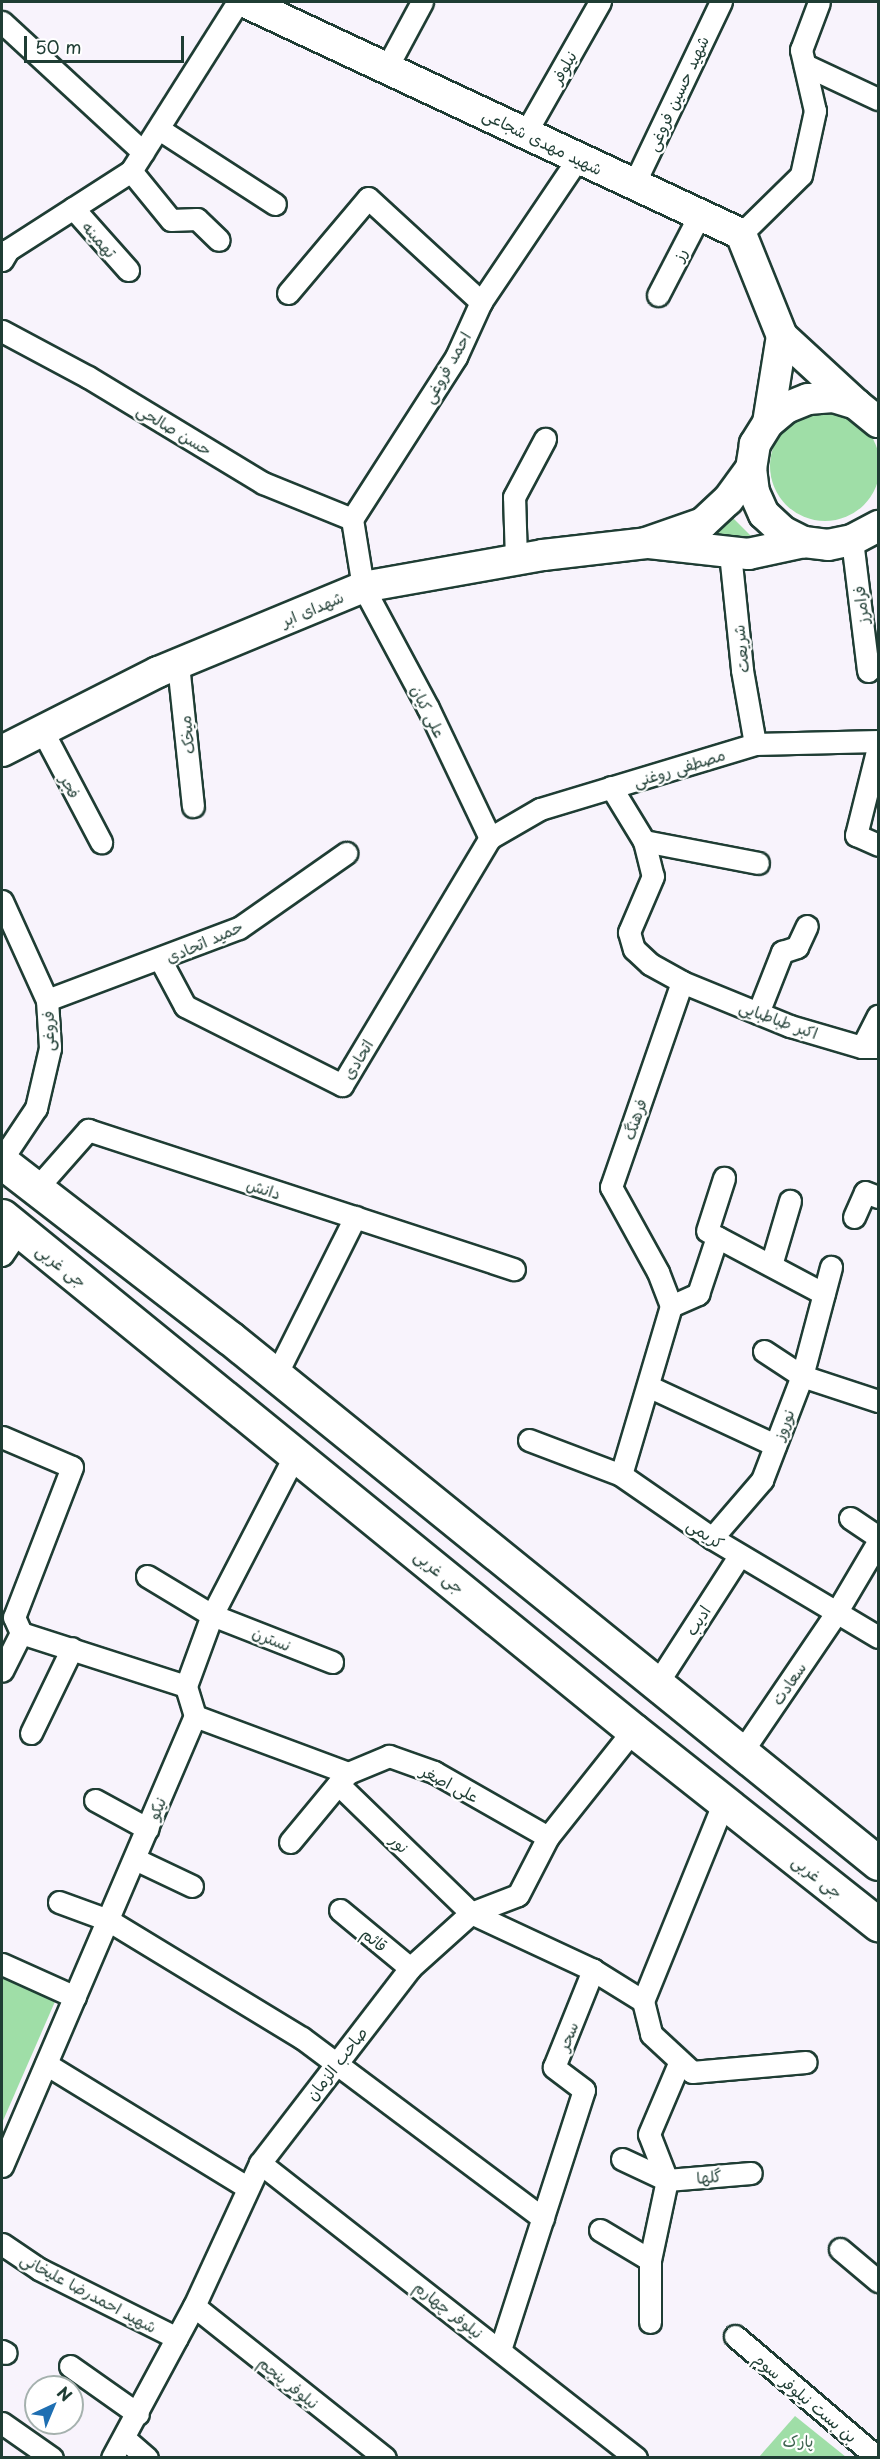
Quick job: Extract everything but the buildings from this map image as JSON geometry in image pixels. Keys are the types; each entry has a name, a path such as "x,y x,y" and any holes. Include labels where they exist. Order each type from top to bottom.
{"main road":[{"name":"شهید مهدی شجاعی","path":"245,2 741,234"},
{"path":"741,234 782,336 867,413"},
{"path":"768,423 782,336"},
{"path":"804,542 782,531 764,514 754,492 751,468 755,444 768,423 786,408 808,399 833,397 867,413"},
{"path":"646,543 703,523 728,500 751,468"},
{"path":"646,543 748,554 804,542 828,544 870,528"},
{"name":"شهدای ابر","path":"2,751 178,664 363,587 516,559 646,543"},
{"path":"2,1161 276,1376 879,1863"},
{"name":"جی غربی","path":"7,1234 296,1453 633,1730 879,1924"}],"street":[{"path":"4,251 131,171 238,2"},
{"path":"387,67 422,2"},
{"name":"نیلوفر","path":"526,132 600,2"},
{"name":"شهید حسین فروغی","path":"634,184 721,2"},
{"path":"741,234 801,175 815,111 801,50 819,2"},
{"path":"2,22 143,152"},
{"path":"805,65 879,99"},
{"path":"159,129 275,204"},
{"name":"احمد فروغی","path":"352,519 456,357 481,302 578,158"},
{"path":"131,171 171,220 197,219 219,240"},
{"path":"288,293 368,198 481,302"},
{"name":"تهمینه","path":"73,208 128,270"},
{"name":"رز","path":"658,295 700,214"},
{"name":"حسن صالحی","path":"2,332 88,377 263,483 352,519"},
{"path":"516,559 514,497 545,439"},
{"path":"352,519 363,587"},
{"name":"فرامرز","path":"868,671 870,528"},
{"name":"شریعت","path":"730,553 742,670 755,744"},
{"name":"علی کیان","path":"363,587 428,708 490,838"},
{"name":"میخک","path":"178,664 193,806"},
{"name":"فجر","path":"42,730 101,842"},
{"name":"مصطفی روغنی","path":"490,838 540,809 755,744 879,741"},
{"path":"879,747 856,834 879,846"},
{"path":"611,787 644,841 653,876 629,932 634,949 650,964 682,982"},
{"name":"اتحادی","path":"161,961 184,1006 342,1085 490,838"},
{"path":"644,841 758,863"},
{"name":"حمید اتحادی","path":"47,1000 161,961 239,928 346,853"},
{"name":"فروغی","path":"2,901 47,1000 50,1047 36,1108 2,1161"},
{"path":"758,1013 782,952 797,947 807,926"},
{"name":"اکبر طباطبایی","path":"682,982 758,1013 870,1047"},
{"name":"فرهنگ","path":"671,1306 658,1272 611,1187 682,982"},
{"path":"870,1047 879,1016"},
{"name":"دانش","path":"36,1189 88,1130 514,1269"},
{"path":"621,1475 650,1386 671,1306 698,1294 706,1231 724,1178"},
{"path":"854,1217 865,1192 879,1197"},
{"path":"771,1265 790,1201"},
{"path":"276,1376 355,1217"},
{"path":"706,1231 824,1294"},
{"name":"نوروز","path":"712,1538 762,1480 801,1376 831,1267"},
{"path":"764,1351 801,1376 879,1401"},
{"path":"650,1386 775,1445"},
{"path":"2,1437 72,1467 14,1617 21,1634 2,1671"},
{"name":"کریمی","path":"529,1440 621,1475 739,1556 879,1637"},
{"path":"290,1842 343,1778 195,1716 186,1686 212,1615 296,1453"},
{"path":"850,1518 879,1537"},
{"name":"سعادت","path":"741,1753 836,1613 879,1542"},
{"name":"ادیب","path":"656,1685 739,1556"},
{"name":"نسترن","path":"147,1576 212,1615 332,1662"},
{"path":"21,1634 72,1648 186,1686"},
{"path":"31,1733 72,1648"},
{"name":"نیکو","path":"2,2166 195,1716"},
{"name":"صاحب الزمان","path":"112,2457 125,2439 194,2306 260,2163 410,1968 471,1913 518,1895 548,1837 633,1730"},
{"name":"علی اصغر","path":"343,1778 390,1756 434,1772 548,1837"},
{"name":"نور","path":"343,1778 471,1913 593,1970"},
{"path":"95,1800 148,1829"},
{"path":"724,1802 643,2001 651,2034 692,2072 806,2062"},
{"path":"135,1859 192,1886"},
{"path":"59,1902 108,1920 336,2062 543,2218"},
{"name":"قائم","path":"340,1910 410,1968"},
{"path":"2,1964 75,1997"},
{"path":"593,1970 643,2001"},
{"name":"سحر","path":"500,2350 584,2090 554,2067 593,1970"},
{"path":"650,2322 650,2260 667,2180 649,2134 680,2061"},
{"path":"46,2064 247,2187"},
{"path":"622,2159 667,2180"},
{"name":"نیلوفر چهارم","path":"260,2163 636,2457"},
{"name":"گلها","path":"667,2180 751,2173"},
{"path":"600,2230 650,2260"},
{"name":"شهید احمدرضا علیخانی","path":"2,2244 39,2269 177,2337"},
{"path":"840,2250 879,2281"},
{"name":"نیلوفر پنجم","path":"194,2306 385,2457"},
{"name":"بن بست نیلوفر سوم","path":"735,2336 878,2457"},
{"path":"70,2366 138,2414"},
{"path":"2,2423 52,2457"},
{"path":"125,2439 147,2457"}],"green space":[{"path":"825,411 846,415 864,427 876,445 880,466 876,487 864,505 846,517 825,521 804,517 786,505 774,487 770,466 774,445 786,427 804,415"},
{"path":"729,507 734,519 756,541 681,544"},
{"path":"2,1974 57,1997 2,2123"},
{"name":"پارک","path":"795,2416 846,2457 759,2457"}]}
